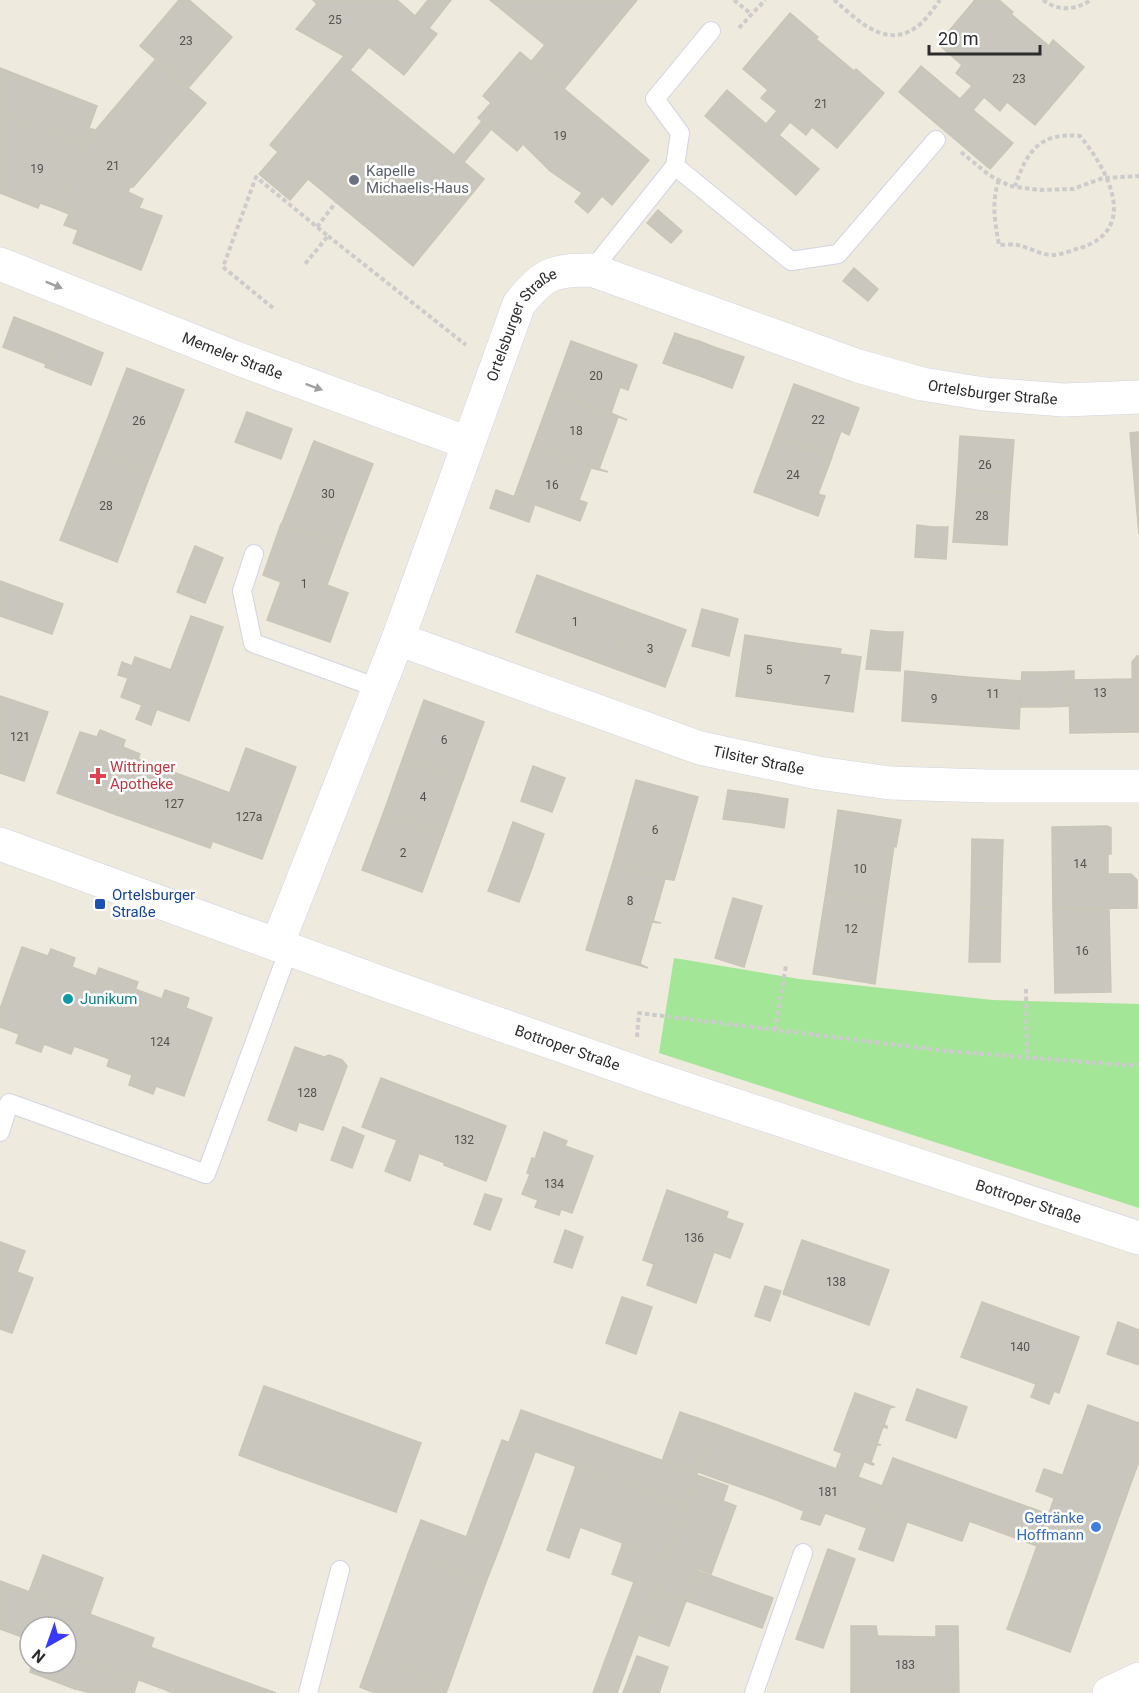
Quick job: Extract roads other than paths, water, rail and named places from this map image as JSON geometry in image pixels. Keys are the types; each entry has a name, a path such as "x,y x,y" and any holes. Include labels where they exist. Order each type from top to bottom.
{"street":[{"name":"Memeler Straße","path":"0,264 247,362 468,443"},
{"name":"Ortelsburger Straße","path":"283,947 398,639 519,304 537,282 564,270 592,270 858,366 922,384 984,394 1064,400 1139,397"},
{"name":"Tilsiter Straße","path":"398,639 700,748 818,773 901,783 1072,788 1139,786"},
{"name":"Bottroper Straße","path":"0,844 634,1071 1139,1238"},
{"path":"1109,1693 1139,1679"}],"lane":[{"path":"592,270 675,166 680,133 655,99 711,31"},
{"path":"675,166 791,261 838,254 936,140"},
{"path":"254,554 242,591 253,643 378,688"},
{"path":"0,1132 9,1103 206,1174 283,947"},
{"path":"754,1693 803,1553"},
{"path":"308,1693 340,1570"}],"place":[{"name":"Kapelle Michaelis-Haus","path":"354,180"},
{"name":"Wittringer Apotheke","path":"98,776"},
{"name":"Ortelsburger Straße","path":"100,904"},
{"name":"Junikum","path":"68,999"},
{"name":"Getränke Hoffmann","path":"1096,1527"}]}
